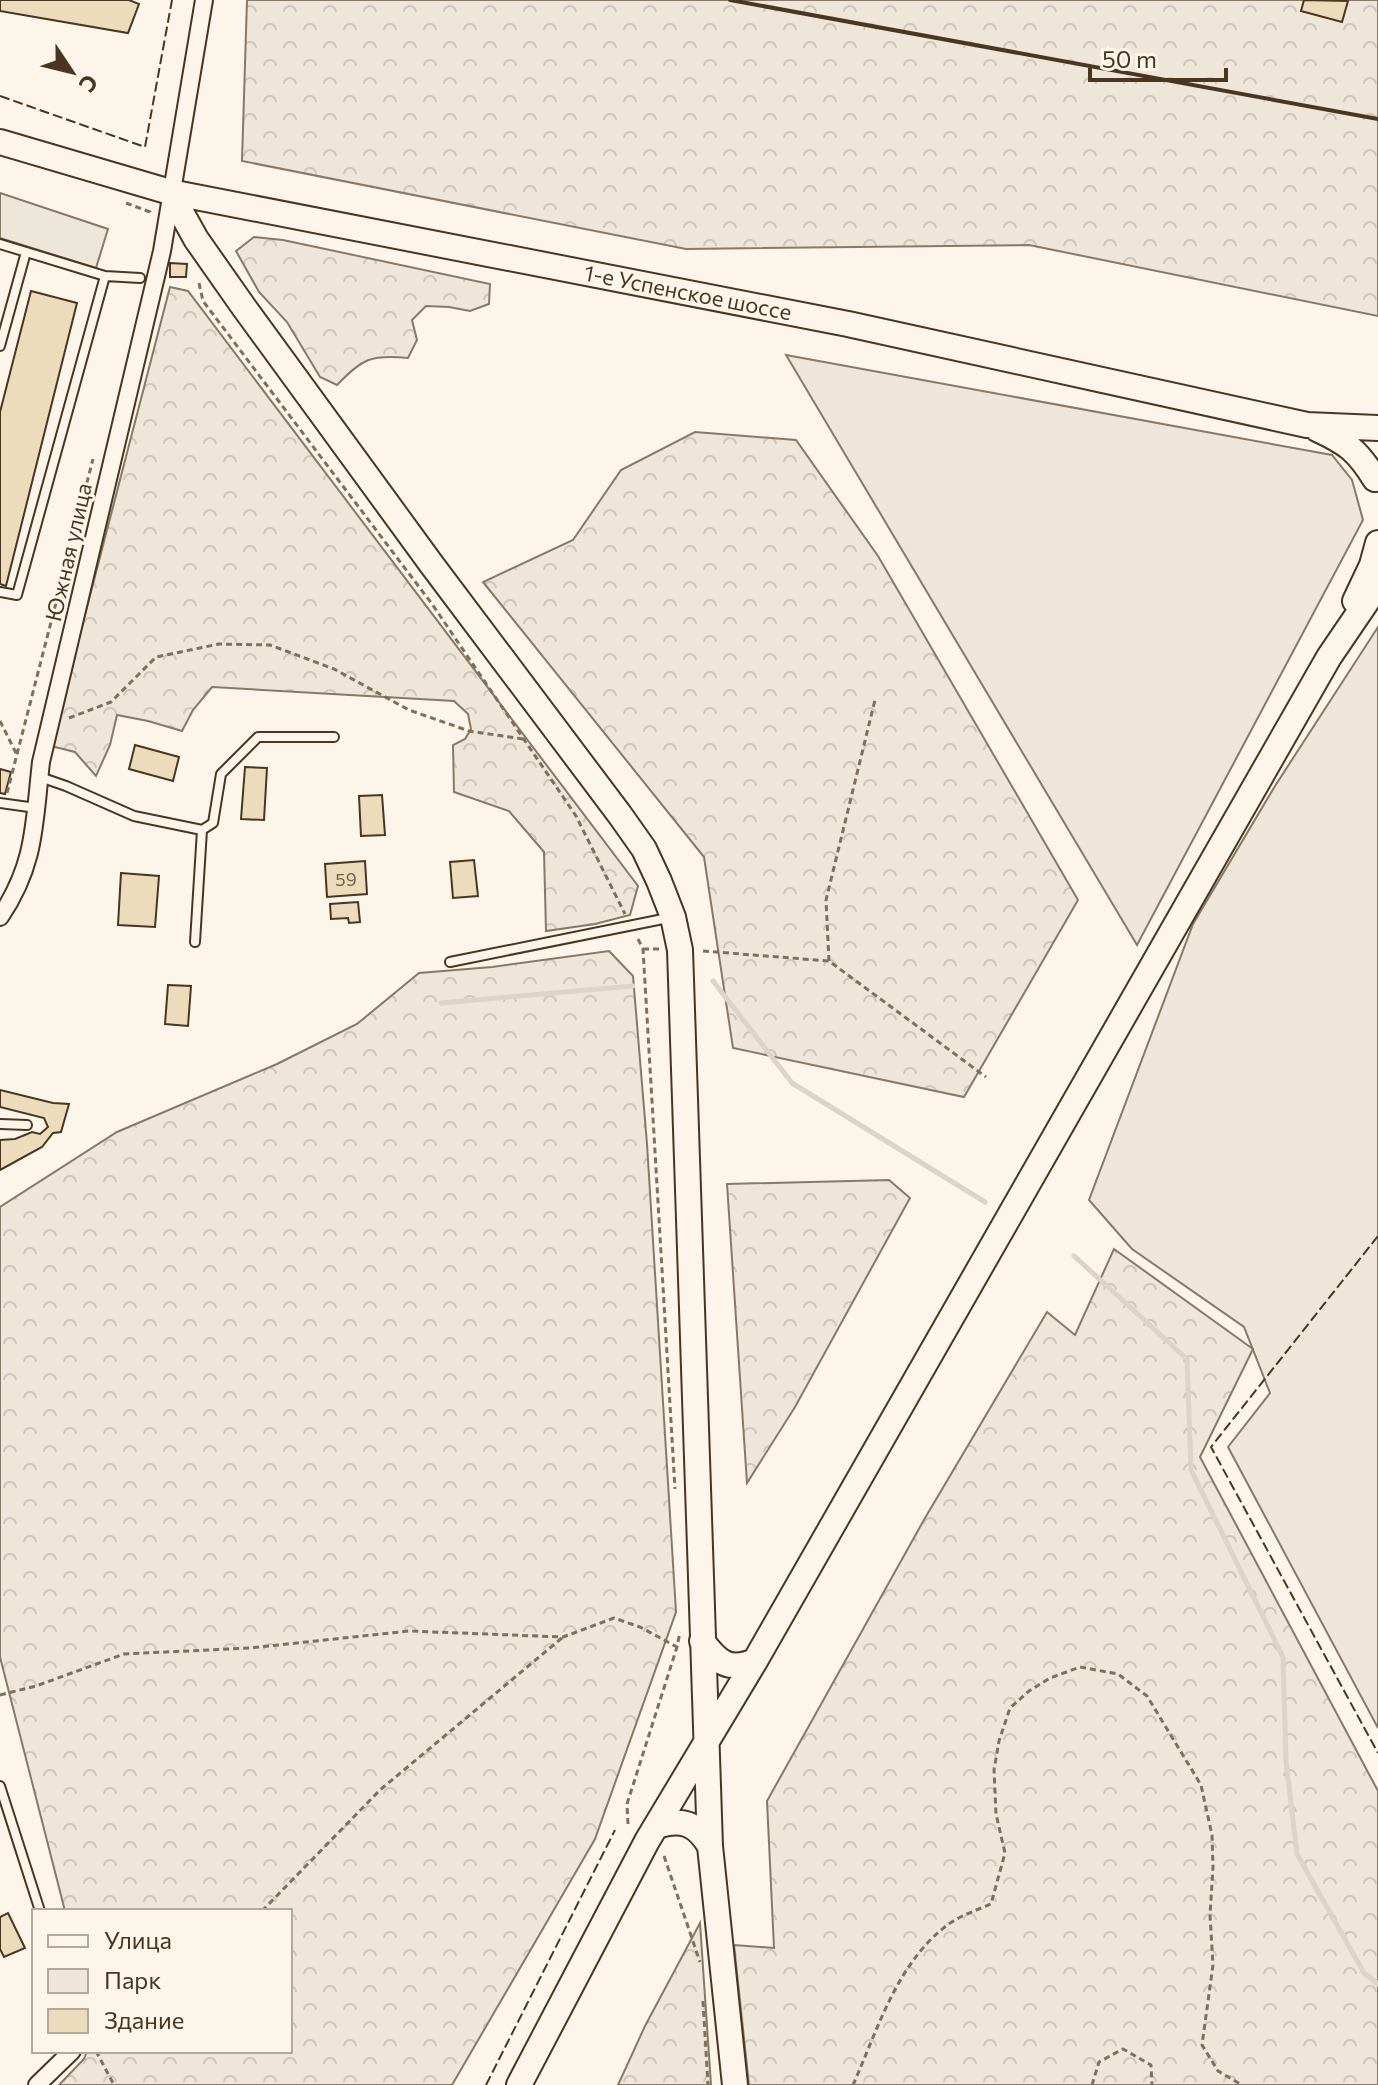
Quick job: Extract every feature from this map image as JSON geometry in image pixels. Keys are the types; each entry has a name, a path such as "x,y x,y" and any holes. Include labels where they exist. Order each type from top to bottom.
{"main road":[{"name":"1-е Успенское шоссе","path":"0,142 170,192 848,324 1307,425 1378,428"},
{"path":"170,192 196,239 243,306 644,849 673,917 680,950 691,1637 706,1742 710,1846 735,2085"},
{"path":"1307,425 1343,441 1377,475"},
{"path":"1329,657 1372,565 1378,543"},
{"path":"519,2085 656,1826 755,1661 1329,657 1378,585"},
{"path":"691,1637 730,1666 744,1666 755,1661"},
{"path":"656,1826 669,1822 687,1823 697,1829 710,1846"}],"street":[{"name":"Южная улица","path":"0,917 11,901 28,861 35,826 39,776 50,725 162,251 204,0"},
{"path":"37,2085 70,2053"}],"lane":[{"path":"0,244 105,276 140,278"},
{"path":"0,346 26,252"},
{"path":"0,592 17,595 105,276"},
{"path":"39,776 134,816 202,830 213,823 221,774 258,737 334,737"},
{"path":"2,804 36,808"},
{"path":"195,942 202,830"},
{"path":"450,962 673,917"},
{"path":"0,1124 27,1125"},
{"path":"0,1786 39,1909"}],"path":[{"path":"149,223 150,212"},
{"path":"196,271 203,301 432,604 576,816 643,949 675,1491"},
{"path":"2,804 96,448"},
{"path":"50,725 111,702 156,657 219,644 270,645 334,669 409,710 469,731 523,739"},
{"path":"829,961 826,900 875,700"},
{"path":"0,721 17,756"},
{"path":"643,949 829,961 986,1077"},
{"path":"264,1909 380,1790 563,1637 614,1618 640,1627 677,1647"},
{"path":"0,1695 36,1686 124,1654 250,1648 409,1631 563,1637"},
{"path":"628,1824 627,1804 677,1647 691,1637"},
{"path":"853,2085 906,1968 926,1944 949,1924 991,1904 1005,1853 996,1814 994,1770 999,1741 1010,1708 1050,1678 1080,1667 1118,1674 1147,1696 1201,1785 1212,1835 1213,1867 1210,1915 1213,1965 1202,2045 1218,2071 1242,2085"},
{"path":"664,1856 702,1966"},
{"path":"703,1996 708,2085"},
{"path":"1092,2085 1099,2062 1123,2049 1151,2065 1152,2085"},
{"path":"97,2053 114,2085"}],"green space":[{"path":"247,0 1378,0 1378,316 1029,245 686,249 242,161"},
{"path":"254,237 283,240 490,284 489,304 470,311 426,306 412,320 417,340 408,358 368,360 353,369 337,385 320,377 287,322 259,292 236,251"},
{"path":"170,287 188,291 638,886 630,915 546,931 544,852 509,811 454,792 453,745 465,739 471,729 468,714 454,701 212,687 193,710 182,731 117,715 110,745 96,776 75,752 51,746"},
{"path":"786,355 1332,455 1352,480 1363,520 1137,945"},
{"path":"695,432 796,440 878,556 1078,900 964,1097 733,1048 704,857 483,582 573,540 621,470"},
{"path":"1378,627 1378,1728 1228,1447 1270,1393 1244,1327 1132,1249 1089,1200 1193,924 1275,786"},
{"path":"609,951 633,976 647,1144 676,1612 595,1839 452,2085 59,2085 86,2053 292,2053 292,1909 64,1909 0,1657 0,1207 117,1132 277,1064 357,1024 419,973 492,967"},
{"path":"889,1180 910,1198 795,1407 747,1483 727,1184"},
{"path":"1114,1249 1253,1349 1200,1457 1378,1791 1378,2085 749,2085 734,1945 774,1948 767,1801 925,1518 1047,1312 1075,1335"},
{"path":"700,1923 711,2085 618,2085 645,2026"}],"shaded area":[{"path":"0,193 108,229 96,268 0,238"}],"building":[{"path":"0,0 129,0 139,4 128,33 0,11"},
{"path":"1304,0 1348,1 1342,22 1301,11"},
{"path":"170,263 187,264 186,277 170,277"},
{"path":"31,291 77,303 6,586 0,584 0,412"},
{"path":"135,745 179,757 173,781 129,769"},
{"path":"245,767 267,768 264,820 241,819"},
{"path":"0,769 11,772 5,794 0,793"},
{"path":"382,795 385,835 361,836 359,796"},
{"path":"474,860 478,896 453,898 450,862"},
{"path":"365,861 367,894 327,897 325,864"},
{"path":"121,873 159,876 155,927 118,925"},
{"path":"358,902 360,922 349,923 348,918 331,919 330,904"},
{"path":"168,985 191,986 188,1026 165,1024"},
{"path":"0,1090 69,1104 61,1132 53,1133 42,1147 0,1170 0,1140 15,1139 32,1132 40,1134 48,1127 44,1118 0,1107"},
{"path":"8,1913 25,1948 4,1957 0,1949 0,1917"}],"waterway":[{"path":"713,981 792,1083 985,1202"},
{"path":"441,1003 633,986"},
{"path":"1074,1256 1187,1359 1191,1470 1283,1657 1286,1761 1297,1854 1364,1973 1378,1984"}],"fence":[{"path":"0,96 145,147 172,0"},
{"path":"1378,1236 1211,1447 1378,1753"},
{"path":"486,2085 615,1830"}],"wall":[{"path":"730,0 1378,119"}]}
